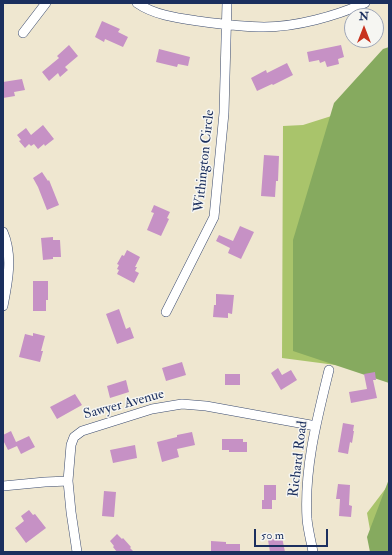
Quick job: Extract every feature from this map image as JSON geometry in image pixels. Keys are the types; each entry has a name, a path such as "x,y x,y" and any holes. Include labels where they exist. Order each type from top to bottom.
{"street":[{"path":"23,33 46,3"},
{"path":"137,3 141,6 171,17 227,25 266,27 301,23 351,9 365,3"},
{"name":"Withington Circle","path":"166,312 214,217 224,113 227,3"},
{"path":"3,232 7,240 9,260 6,293 3,306"},
{"name":"Richard Road","path":"313,552 307,520 307,488 316,426 329,370"},
{"name":"Sawyer Avenue","path":"68,481 71,446 74,437 82,431 152,409 182,404 206,406 316,426"},
{"path":"3,486 38,482 68,481 77,552"}],"green space":[{"path":"389,47 389,383 293,351 293,240 334,103 383,49"},
{"path":"385,99 389,112 389,372 282,358 283,126 303,125"},
{"path":"389,479 389,552 370,552 367,537"},
{"path":"389,484 389,552 374,552 367,513"}],"building":[{"path":"102,21 120,29 118,32 128,37 123,47 105,39 104,42 95,37"},
{"path":"69,45 78,56 65,67 68,70 60,77 58,73 49,81 42,72 59,58 57,56"},
{"path":"341,45 344,57 338,59 339,64 327,67 325,61 320,63 319,60 309,62 307,52"},
{"path":"159,49 190,57 188,66 178,64 177,67 156,62"},
{"path":"287,63 293,75 257,91 251,78 266,70 267,73"},
{"path":"22,79 25,90 14,92 15,96 3,98 3,82"},
{"path":"43,125 54,139 38,149 34,144 31,146 29,144 25,148 19,141 21,140 17,135 26,128 31,135"},
{"path":"264,155 279,156 278,181 276,181 275,197 261,196"},
{"path":"42,172 48,181 49,180 59,205 47,210 33,178"},
{"path":"154,205 170,212 167,218 169,219 161,236 147,230 154,213 151,212"},
{"path":"240,226 254,232 241,259 228,253 230,248 216,241 219,235 233,241"},
{"path":"53,237 53,240 60,240 61,257 53,257 53,259 43,260 41,238"},
{"path":"127,250 140,257 135,267 137,267 135,271 139,273 134,283 117,274 119,265 117,264"},
{"path":"33,281 48,281 48,300 46,300 46,311 33,311"},
{"path":"216,294 234,295 232,314 228,313 228,318 213,317 214,305 216,305"},
{"path":"119,309 126,329 130,327 134,338 117,344 106,314"},
{"path":"33,333 45,336 40,362 19,357 25,334 33,336"},
{"path":"182,362 186,375 166,381 162,368"},
{"path":"278,368 282,375 291,370 297,380 281,390 271,373"},
{"path":"375,372 376,380 373,380 377,398 351,403 349,392 367,389 364,374"},
{"path":"225,374 240,374 240,385 225,385"},
{"path":"126,380 129,392 110,398 107,386"},
{"path":"75,394 82,405 57,419 50,407"},
{"path":"343,423 354,425 352,443 350,442 348,454 338,452"},
{"path":"11,431 16,442 29,436 35,447 21,454 17,446 8,450 3,440 3,435"},
{"path":"192,432 195,445 177,449 179,457 162,462 157,442 177,437 177,435"},
{"path":"222,439 243,439 243,442 247,442 247,452 229,452 229,450 222,450"},
{"path":"135,445 137,458 113,463 110,450"},
{"path":"338,484 350,485 349,505 352,506 351,517 339,516 340,499 336,499"},
{"path":"264,485 276,485 276,500 272,500 272,509 262,509 262,500 264,500"},
{"path":"104,491 116,492 114,517 102,516"},
{"path":"29,510 33,515 35,514 46,528 26,543 15,528 24,521 21,516"},
{"path":"117,534 122,539 123,538 134,552 117,552 110,541"},
{"path":"282,537 285,552 270,552 268,540"},
{"path":"211,541 226,542 226,544 240,544 240,552 211,552"}]}
